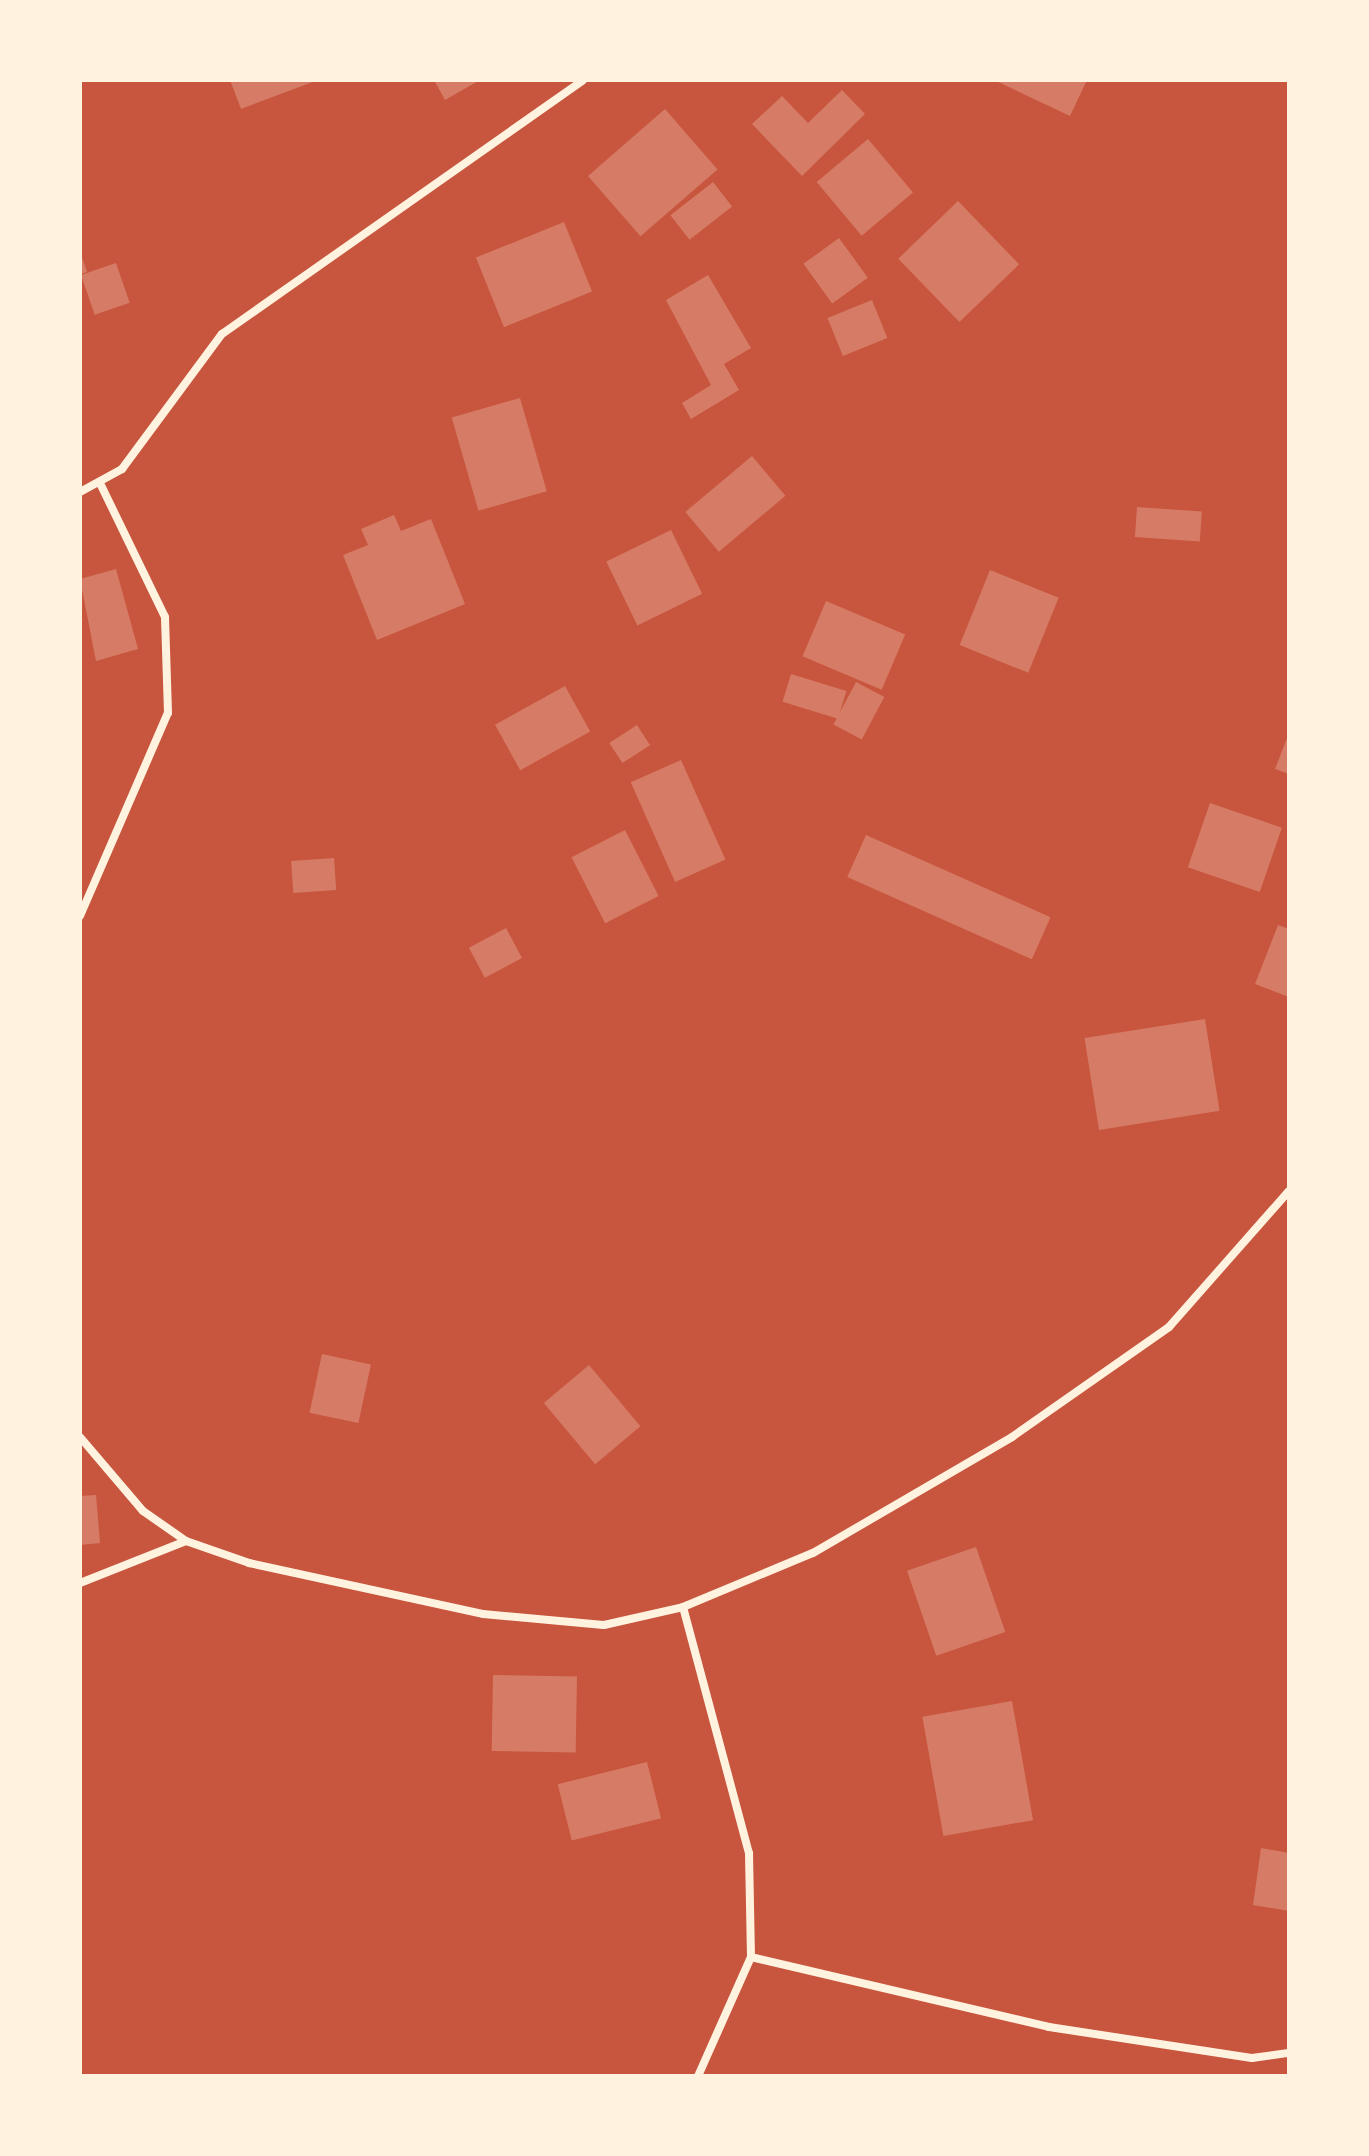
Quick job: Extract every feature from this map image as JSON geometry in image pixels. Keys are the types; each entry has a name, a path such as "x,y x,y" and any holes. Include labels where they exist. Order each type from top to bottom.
{"street":[{"path":"80,492 101,485 122,469 222,334 583,80"},
{"path":"80,916 168,713 165,617 101,485"},
{"path":"80,1437 143,1511 186,1541 249,1563 483,1614 604,1625 683,1607 813,1553 1012,1437 1169,1327 1289,1191"},
{"path":"80,1583 186,1541"},
{"path":"683,1607 749,1853 751,1957 698,2076"},
{"path":"751,1957 1049,2027 1252,2058 1289,2053"}],"building":[{"path":"230,80 318,80 241,109"},
{"path":"434,80 480,80 445,100"},
{"path":"994,80 1087,80 1070,116"},
{"path":"842,90 865,114 802,176 752,124 782,96 808,123"},
{"path":"665,109 717,169 641,236 588,176"},
{"path":"868,139 913,193 862,236 817,182"},
{"path":"713,182 732,206 690,240 670,215"},
{"path":"958,201 1019,264 959,322 898,259"},
{"path":"564,222 592,292 504,327 476,258"},
{"path":"839,238 868,278 832,304 803,264"},
{"path":"80,252 87,272 80,274"},
{"path":"116,263 130,303 95,315 81,275"},
{"path":"708,275 751,348 724,364 739,390 691,419 682,403 711,385 666,300"},
{"path":"872,300 887,338 843,356 827,318"},
{"path":"520,398 547,491 478,511 452,418"},
{"path":"752,456 785,496 719,552 685,512"},
{"path":"1137,507 1202,512 1200,541 1135,537"},
{"path":"394,515 401,531 431,519 465,604 377,640 343,555 368,545 361,529"},
{"path":"671,530 702,594 637,625 606,562"},
{"path":"116,569 138,649 96,661 80,579"},
{"path":"990,570 1059,598 1028,673 960,645"},
{"path":"826,601 905,635 882,690 803,656"},
{"path":"791,674 846,691 838,719 783,702"},
{"path":"856,682 884,697 862,739 833,724"},
{"path":"565,686 590,731 520,770 495,725"},
{"path":"637,725 650,745 622,763 609,743"},
{"path":"1289,733 1289,774 1275,769"},
{"path":"681,760 725,860 675,882 631,782"},
{"path":"1210,803 1282,828 1260,892 1188,867"},
{"path":"625,830 659,896 605,923 572,857"},
{"path":"866,835 1051,917 1032,959 847,877"},
{"path":"334,858 336,890 293,893 291,861"},
{"path":"1278,925 1289,929 1289,997 1255,984"},
{"path":"506,928 522,958 485,978 469,948"},
{"path":"1205,1019 1220,1111 1099,1130 1085,1038"},
{"path":"322,1354 371,1364 358,1423 310,1413"},
{"path":"589,1365 640,1426 595,1464 544,1403"},
{"path":"96,1495 100,1543 80,1545 80,1496"},
{"path":"976,1547 1005,1632 936,1656 907,1571"},
{"path":"493,1675 577,1676 576,1752 492,1751"},
{"path":"1012,1701 1033,1820 943,1836 922,1717"},
{"path":"647,1762 661,1818 572,1841 558,1784"},
{"path":"1261,1848 1289,1853 1289,1911 1253,1905"}]}
